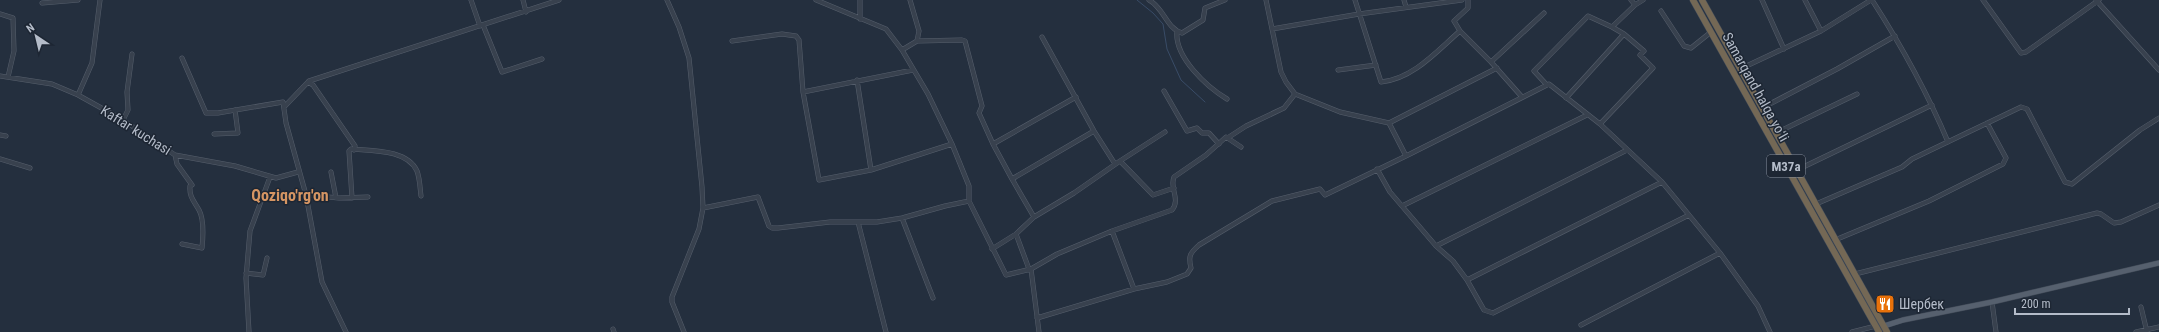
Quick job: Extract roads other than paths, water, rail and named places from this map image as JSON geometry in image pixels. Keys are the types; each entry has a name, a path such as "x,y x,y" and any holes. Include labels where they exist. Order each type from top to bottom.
{"highway":[{"name":"Samarqand halqa yoʻli","path":"1693,0 1878,329"},
{"name":"Samarqand halqa yoʻli","path":"1702,0 1885,329"}],"main road":[{"path":"1885,329 1902,320 1992,302 2159,263"}],"street":[{"path":"42,3 78,0"},
{"path":"78,95 92,63 100,0"},
{"path":"471,0 502,72 542,59"},
{"path":"523,0 526,12"},
{"path":"285,106 308,82 559,0"},
{"path":"667,0 679,27 689,58 703,208 699,229 672,297 672,302 684,332"},
{"path":"816,0 886,29 902,50 928,94 952,144 969,186 969,201 1006,275 1030,269 1057,254 1112,231 1172,210 1177,202 1174,188 1174,177 1219,144 1226,137 1229,137 1246,126 1284,108 1295,94"},
{"path":"860,0 860,19"},
{"path":"910,0 919,31 917,41"},
{"path":"1150,0 1161,9 1177,32 1176,38 1192,69 1202,82 1227,99"},
{"path":"1177,32 1182,33 1203,20 1205,8 1225,0"},
{"path":"1266,0 1281,72 1286,82 1295,94 1340,112 1389,123 1497,68"},
{"path":"1355,0 1380,82 1398,78 1420,66 1460,31"},
{"path":"1404,0 1406,7"},
{"path":"1272,29 1360,14 1462,0"},
{"path":"1468,0 1468,8 1454,21 1460,31 1497,68 1522,97"},
{"path":"1631,0 1635,5"},
{"path":"1612,27 1635,5 1643,0"},
{"path":"1762,0 1784,49"},
{"path":"1805,0 1821,31"},
{"path":"1740,69 1821,31 1871,0 1895,36 1932,105 1948,142"},
{"path":"1983,0 2021,53 2026,52 2097,1 2159,70"},
{"path":"1661,11 1684,46 1691,48 1711,32"},
{"path":"1491,62 1544,13"},
{"path":"0,14 14,18 14,51 8,77"},
{"path":"1600,124 1652,68 1640,55 1644,51 1624,34 1588,16 1534,71 1546,84 1549,84 1600,124 1662,182 1720,253 1758,306 1770,332"},
{"path":"732,41 782,34 796,36 799,40 803,92 819,180 871,170 952,144"},
{"path":"1566,98 1624,34"},
{"path":"1762,108 1837,69 1895,36"},
{"path":"1042,37 1094,132 1115,164"},
{"path":"902,50 917,41 962,40 965,42 982,106 979,113 993,144 1034,217"},
{"path":"123,120 128,110 127,92 130,86 132,54"},
{"path":"182,58 206,113 283,102 285,106 286,124 298,172 306,195 322,282 346,332"},
{"path":"1338,70 1376,66"},
{"path":"803,92 913,70"},
{"name":"Kaftar kuchasi","path":"0,76 52,84 78,95 123,120 175,155 235,166 276,178 298,172"},
{"path":"857,80 871,170"},
{"path":"308,82 313,85 345,129 355,146 354,150"},
{"path":"1037,318 1134,289 1167,282 1187,274 1190,268 1188,257 1190,252 1199,244 1272,201 1320,189 1325,195 1406,156 1546,84"},
{"path":"1164,91 1187,131 1197,128 1202,134 1209,133 1219,144"},
{"path":"1776,133 1857,94"},
{"path":"993,144 1076,97"},
{"path":"1797,170 1932,105"},
{"path":"1816,204 1902,167 1948,142 2024,107 2065,182 2068,184 2072,184 2140,130 2159,118"},
{"path":"214,134 238,133 235,110"},
{"path":"1402,206 1587,115"},
{"path":"1389,123 1406,156"},
{"path":"1836,240 1929,201 2003,164 2006,158 1987,123"},
{"path":"1012,179 1094,132"},
{"path":"992,249 1016,234 1034,217 1074,193 1115,164 1165,132"},
{"path":"0,135 6,136"},
{"path":"1229,137 1241,147"},
{"path":"352,198 349,151 354,150 390,152 404,159 417,171 421,196"},
{"path":"1436,246 1627,150"},
{"path":"175,155 178,164 195,189"},
{"path":"0,159 30,168"},
{"path":"1120,161 1153,195 1174,188"},
{"path":"1377,169 1390,192 1436,246 1453,261 1467,280 1484,310 1494,313 1689,215"},
{"path":"331,172 336,198"},
{"path":"249,332 246,273 250,231 270,177"},
{"path":"1467,280 1662,182"},
{"path":"182,244 202,248 202,222 200,211 189,194 190,186 192,185"},
{"path":"306,195 336,198 368,197"},
{"path":"703,208 758,197 766,221 772,228 830,222 877,222 902,218 969,201"},
{"path":"1855,274 2097,213 2114,223 2121,222 2159,204"},
{"path":"902,218 933,298"},
{"path":"858,222 886,332"},
{"path":"1112,231 1134,289"},
{"path":"1016,234 1030,269 1039,332"},
{"path":"1581,324 1720,253"},
{"path":"246,273 263,275 267,258"},
{"path":"1992,302 1996,332"},
{"path":"2141,307 2147,331"},
{"path":"2136,332 2147,331 2159,327"},
{"path":"1852,332 1878,329"}],"waterway":[{"path":"1137,0 1153,13 1163,24 1167,49 1181,80 1205,102"}],"place":[{"name":"Шербек","path":"1885,304"}],"district":[{"name":"Qoziqo'rg'on","path":"290,195"}]}
